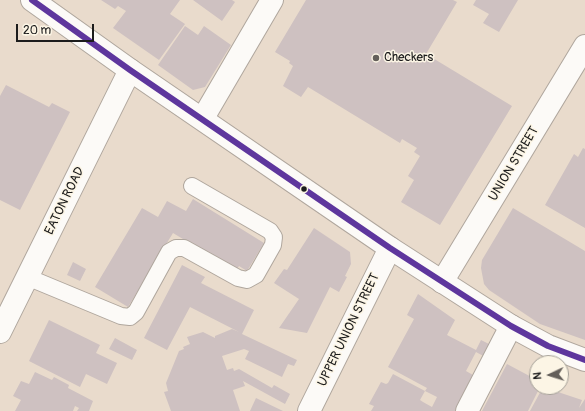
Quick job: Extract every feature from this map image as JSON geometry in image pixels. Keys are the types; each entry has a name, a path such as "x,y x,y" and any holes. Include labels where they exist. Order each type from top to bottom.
{"street":[{"path":"32,0 130,70 442,282 511,326 548,346 585,360"},
{"path":"202,118 272,0"},
{"name":"UNION STREET","path":"442,282 585,46"},
{"name":"EATON ROAD","path":"0,332 130,70"},
{"name":"UPPER UNION STREET","path":"309,411 390,248"},
{"path":"468,411 511,326"}],"lane":[{"path":"27,277 121,316 130,317 136,312 169,252 176,248 184,248 238,278 247,280 256,275 274,245 274,237 270,231 192,186"}],"building":[{"path":"101,0 180,0 170,14 185,24 159,60 113,28 126,11 118,6 115,9"},
{"path":"193,0 232,0 235,2 222,21"},
{"path":"306,0 453,0 457,2 426,54 512,106 440,225 401,202 414,180 408,176 420,156 414,152 417,148 402,139 400,143 308,87 301,97 283,86 293,66 289,63 290,61 275,52"},
{"path":"476,0 518,0 499,32 483,23 489,14 473,5"},
{"path":"185,26 198,35 204,26 231,45 205,87 193,90 158,65"},
{"path":"6,85 49,107 52,103 70,112 20,210 0,200 0,96"},
{"path":"583,148 585,149 585,228 545,205 574,154 578,157"},
{"path":"193,199 264,243 247,271 239,266 236,271 173,233 128,307 95,287 142,208 158,217 167,201 186,211"},
{"path":"513,208 585,251 585,340 540,324 489,290 484,284 481,268 482,260"},
{"path":"314,228 350,252 351,264 345,276 347,277 339,292 330,287 307,333 279,328 299,299 274,283 284,269 287,270"},
{"path":"73,262 86,269 80,281 67,275"},
{"path":"182,265 205,277 201,283 254,310 242,334 297,360 294,366 288,364 282,377 245,359 249,351 244,349 222,356 227,370 233,368 234,371 239,369 272,388 274,385 290,394 285,404 243,381 245,386 233,390 240,411 171,411 164,392 168,391 166,383 179,351 184,349 183,347 190,344 187,337 203,332 215,338 215,336 232,329 239,332 190,307 167,350 144,338"},
{"path":"418,294 455,320 447,335 476,350 481,340 493,346 487,358 476,352 466,371 473,375 455,411 371,411 374,406 369,404 381,382 386,384 388,383 393,374 425,391 427,388 388,367 414,319 407,315","holes":["425,391 437,397 432,407 420,400"]},
{"path":"49,320 100,345 96,353 117,363 107,384 86,374 80,387 29,361"},
{"path":"115,338 137,350 132,360 109,349"},
{"path":"507,364 529,376 529,395 536,395 528,411 482,411"},
{"path":"35,372 52,380 54,377 69,385 68,388 93,401 89,411 77,411 79,408 75,406 73,411 15,411 21,400 13,396 21,381 29,384"},
{"path":"539,395 567,395 582,400 579,408 585,399 585,411 530,411"},
{"path":"256,398 283,411 250,411"}],"transit line":[{"path":"32,0 130,70 390,248 511,326 548,346 585,360"}],"place":[{"name":"Checkers","path":"376,58"}]}
